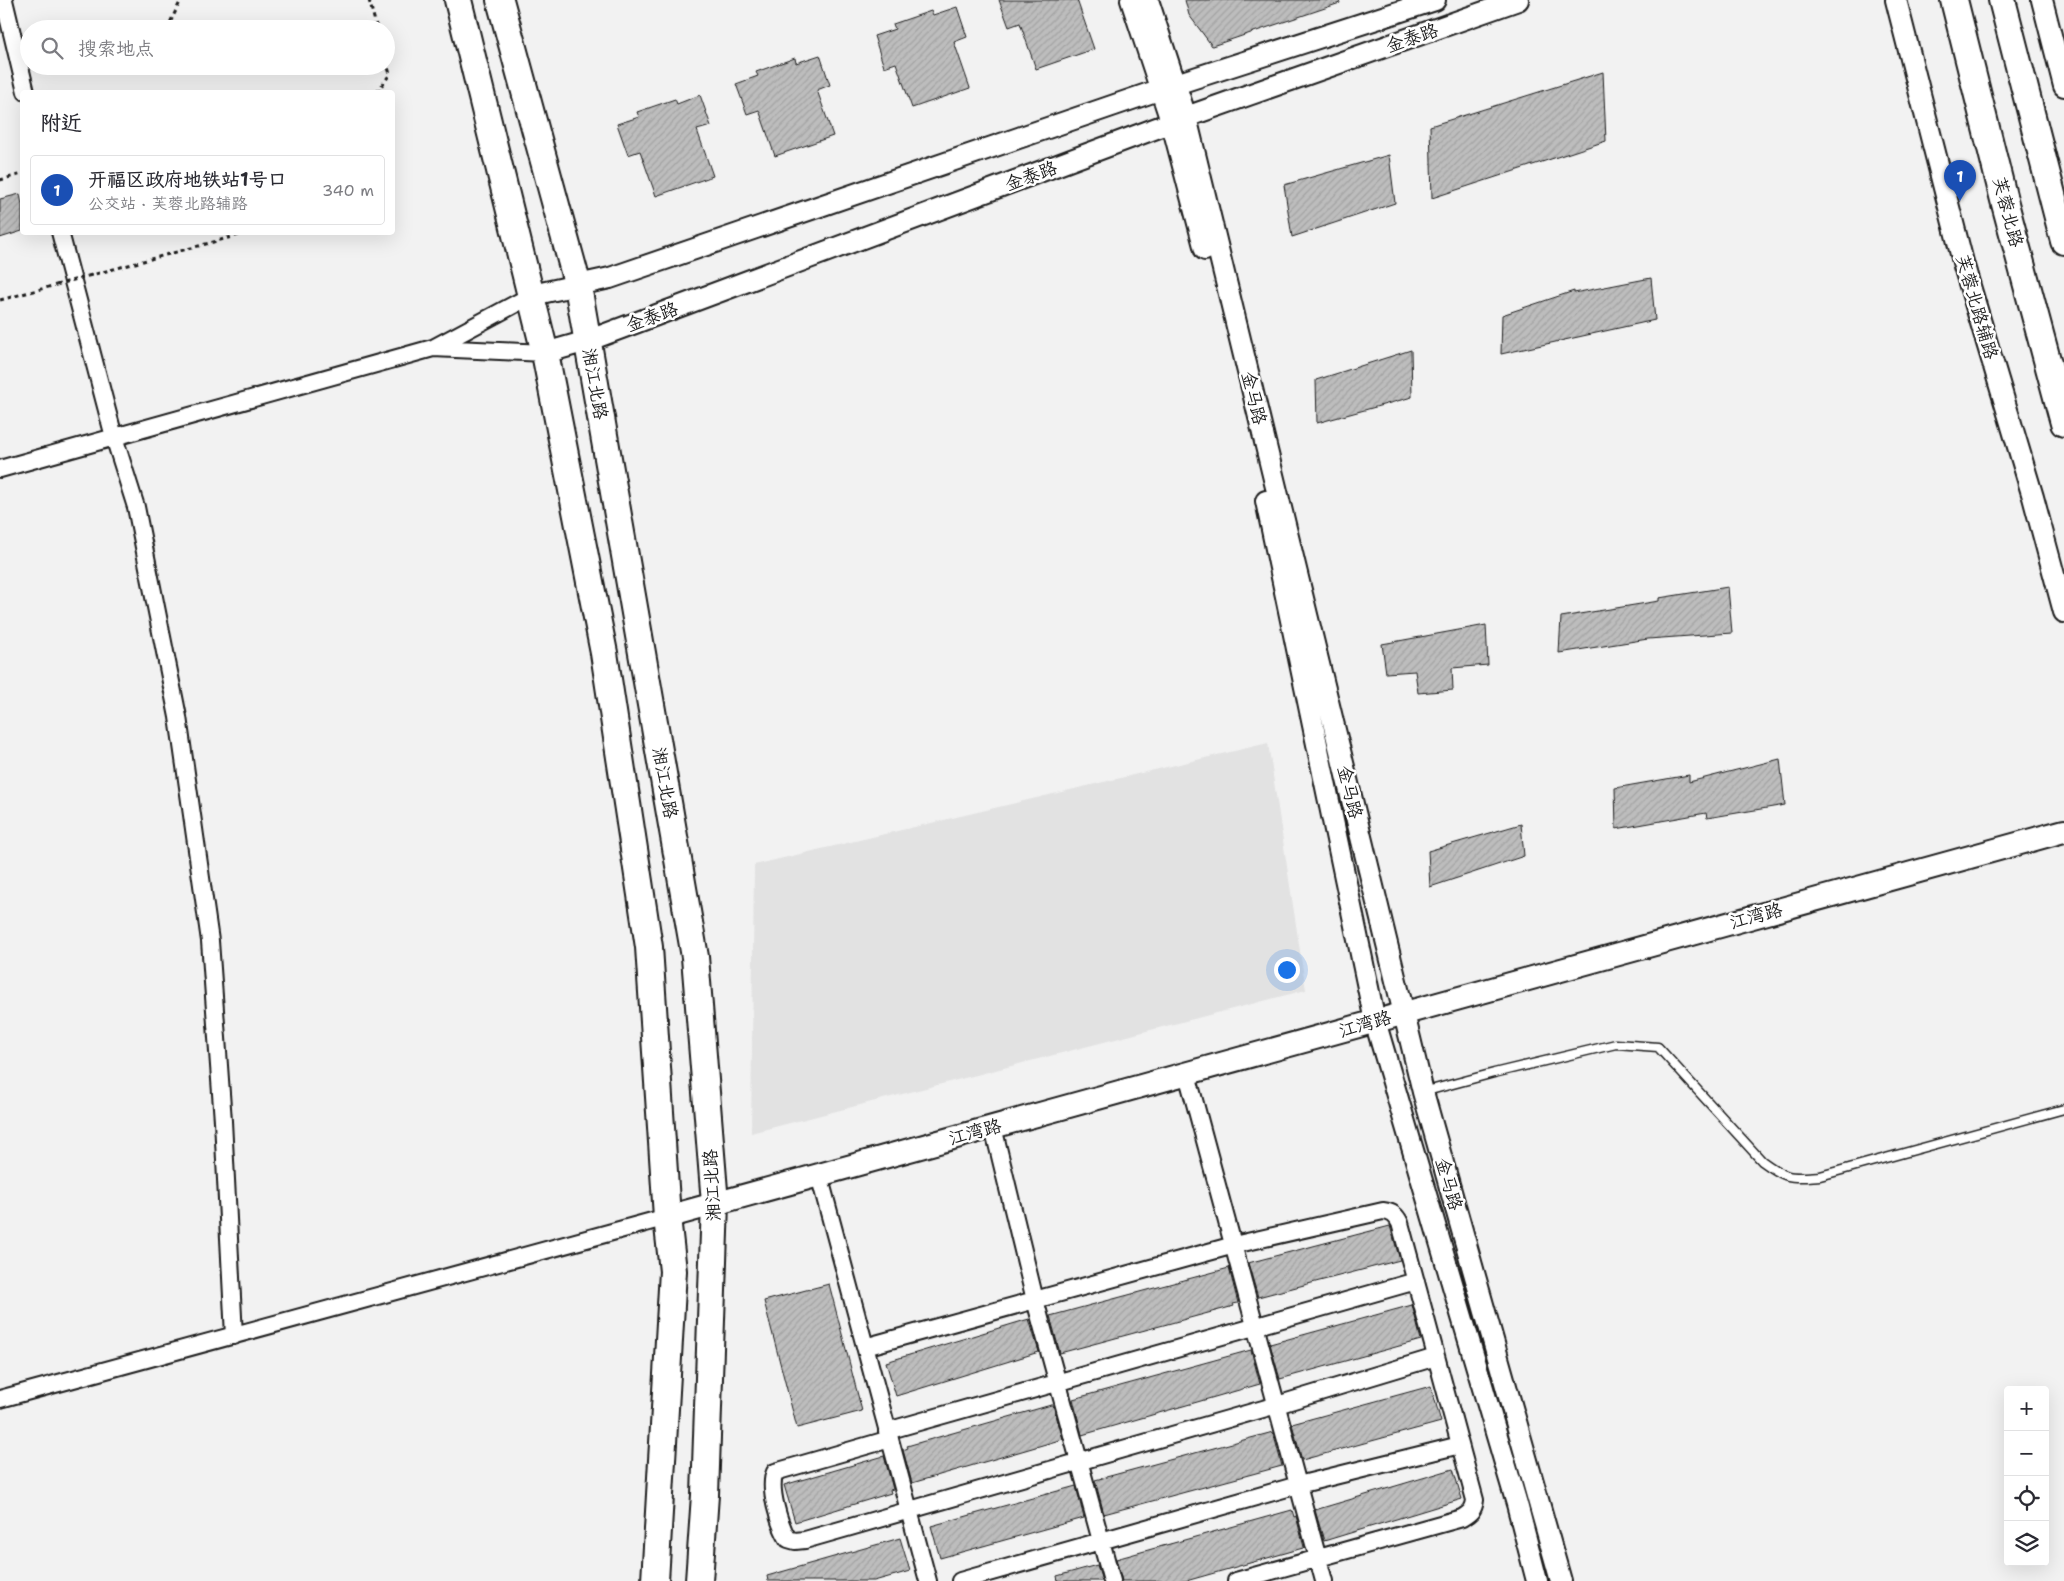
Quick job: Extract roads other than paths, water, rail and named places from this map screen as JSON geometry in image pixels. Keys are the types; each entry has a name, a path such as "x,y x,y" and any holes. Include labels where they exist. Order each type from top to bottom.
{"main road":[{"path":"458,0 545,353 604,653 648,947 667,1217 673,1271 655,1581"},
{"name":"湘江北路","path":"500,0 578,286 695,957 715,1203 705,1496 699,1581"},
{"name":"芙蓉北路","path":"1954,0 2004,200 2064,423"},
{"path":"2002,0 2064,240"},
{"name":"江湾路","path":"667,1217 2064,831"}],"street":[{"path":"4,0 20,67"},
{"name":"金马路","path":"1131,0 1168,86"},
{"name":"金马路","path":"1148,0 1168,86 1179,121 1423,1092 1560,1581"},
{"path":"0,469 433,348 532,295 610,278 1168,86 1434,0"},
{"name":"金泰路","path":"545,353 588,341 1179,121 1518,0"},
{"name":"芙蓉北路辅路","path":"1896,0 1964,266 2033,497 2064,612"},
{"path":"2042,0 2064,86"},
{"path":"22,75 26,90"},
{"name":"金马路","path":"1179,121 1248,415 1375,1021 1514,1495 1537,1581"},
{"path":"61,235 114,436 136,506 178,717 210,941 223,1130 234,1336"},
{"path":"433,348 545,353"},
{"path":"1187,1074 1324,1581"},
{"path":"993,1127 1035,1300 1112,1581"},
{"path":"819,1175 928,1581"},
{"path":"865,1347 1234,1244 1389,1211 1396,1216 1400,1223 1475,1500 1474,1507 1462,1518 1236,1581"},
{"path":"0,1399 667,1217"},
{"path":"1416,1280 1058,1382 888,1435 775,1472 772,1479 772,1490 785,1533 788,1539 795,1541 1277,1405 1436,1356"},
{"path":"960,1581 1298,1485 1460,1445"}],"lane":[{"path":"1423,1092 1616,1044 1658,1047 1762,1161 1777,1172 1791,1178 1820,1176 2064,1109"}],"place":[{"name":"开福区政府地铁站1号口","path":"1960,201"}]}
